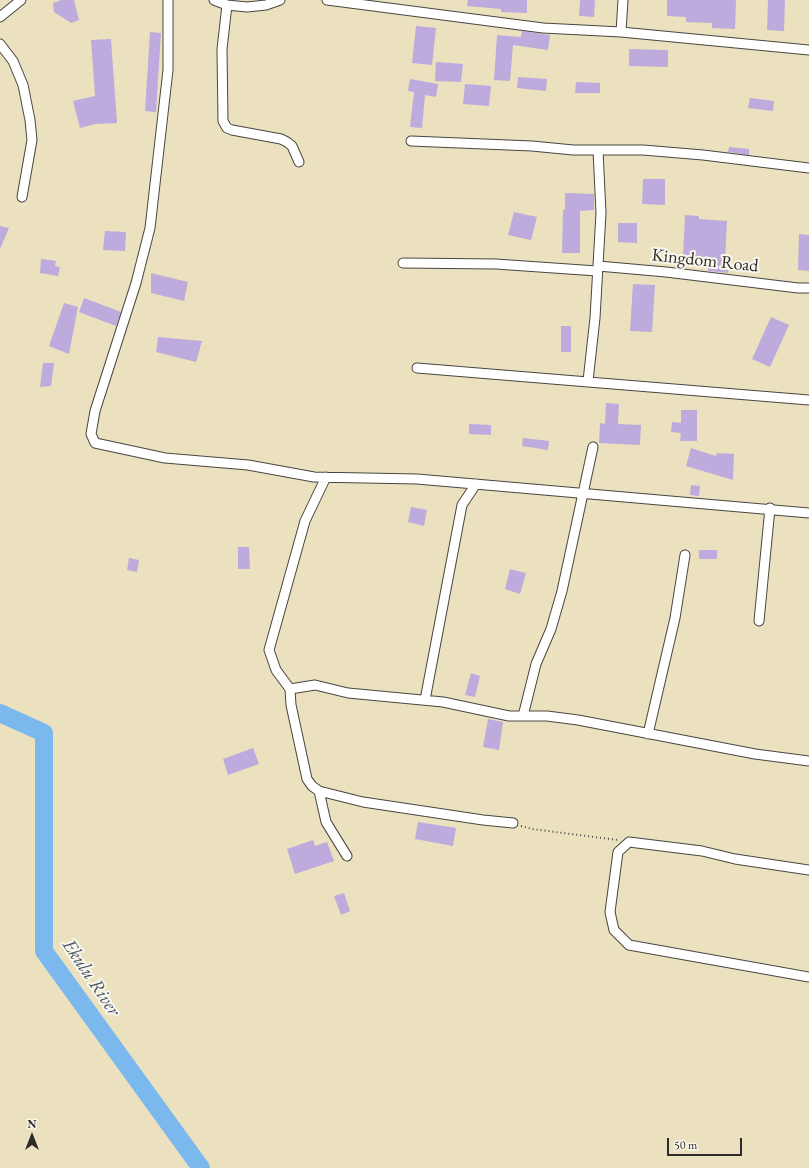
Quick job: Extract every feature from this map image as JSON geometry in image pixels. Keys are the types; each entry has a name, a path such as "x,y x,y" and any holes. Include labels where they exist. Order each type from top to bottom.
{"street":[{"path":"0,17 21,0"},
{"path":"168,0 168,70 150,228 136,283 95,411 91,434 95,443 165,458 248,465 300,475 417,479 562,490 583,494 809,512"},
{"path":"214,0 227,5 247,7 266,5 280,0"},
{"path":"327,0 543,28 621,32 809,50"},
{"path":"621,32 623,0"},
{"path":"227,5 222,49 223,121 228,128 232,130 281,139 288,142 292,146 298,162"},
{"path":"0,44 13,61 23,85 30,120 32,140 22,197"},
{"path":"411,141 598,150 642,150 703,155 809,168"},
{"path":"588,381 598,269 601,213 598,150"},
{"name":"Kingdom Road","path":"403,263 496,264 598,269 809,288"},
{"path":"417,368 809,400"},
{"path":"524,716 536,664 551,629 562,591 593,448"},
{"path":"326,477 306,521 269,650 276,670 290,689 291,705 307,779 312,786 319,791 363,802 513,823"},
{"path":"425,700 462,505 476,484"},
{"path":"759,621 770,508"},
{"path":"648,734 675,618 685,555"},
{"path":"290,689 315,685 348,693 443,702 509,716 547,716 578,720 755,754 809,761"},
{"path":"319,791 326,822 346,856"},
{"path":"809,870 735,859 702,851 629,842 618,852 610,912 614,930 629,945 809,977"}],"path":[{"path":"513,823 532,829 601,837 629,842"}],"building":[{"path":"61,0 74,0 79,20 71,23 54,12 53,3"},
{"path":"468,0 527,0 527,13 501,12 501,9 467,6"},
{"path":"580,0 595,0 594,17 579,16"},
{"path":"667,0 736,0 735,29 712,28 712,23 686,22 686,17 667,16"},
{"path":"768,0 785,0 784,31 767,30"},
{"path":"416,26 436,28 432,65 412,63"},
{"path":"522,31 550,35 548,50 513,45 510,81 494,80 497,35 521,37"},
{"path":"150,32 161,33 156,112 145,111"},
{"path":"111,39 117,123 95,124 80,128 73,101 95,96 91,40"},
{"path":"629,49 668,50 668,67 629,66"},
{"path":"436,62 463,64 461,82 435,81"},
{"path":"518,77 547,79 546,91 517,88"},
{"path":"410,79 438,84 436,97 425,95 422,128 410,127 414,92 408,91"},
{"path":"576,82 600,83 600,93 575,93"},
{"path":"465,84 491,86 489,106 463,104"},
{"path":"750,98 774,101 773,111 748,108"},
{"path":"729,147 749,149 749,155 728,152"},
{"path":"643,179 665,179 665,205 642,204"},
{"path":"565,193 594,194 594,210 580,211 580,253 562,253"},
{"path":"514,212 537,217 531,240 508,235"},
{"path":"685,215 699,216 699,219 727,221 725,261 729,261 728,273 708,271 708,257 683,256"},
{"path":"618,223 637,223 637,243 618,242"},
{"path":"0,226 9,228 0,249"},
{"path":"105,231 126,232 125,251 103,250"},
{"path":"799,234 809,235 809,271 798,270"},
{"path":"41,259 56,261 55,266 60,267 58,276 40,273"},
{"path":"151,273 188,282 184,301 151,293"},
{"path":"633,284 655,285 652,332 630,331"},
{"path":"84,298 121,312 116,326 79,312"},
{"path":"64,303 78,307 69,354 49,346"},
{"path":"771,317 789,325 770,367 752,359"},
{"path":"561,326 571,326 571,352 561,352"},
{"path":"158,337 202,341 196,362 156,352"},
{"path":"43,363 54,363 51,386 40,387"},
{"path":"606,403 619,404 618,424 641,425 640,445 599,443 600,423 605,424"},
{"path":"681,410 697,410 697,441 680,441 681,433 671,432 672,422 681,423"},
{"path":"469,424 491,425 491,435 469,434"},
{"path":"523,438 549,441 548,450 522,446"},
{"path":"691,448 716,456 717,453 734,454 733,480 686,466"},
{"path":"691,485 700,486 699,496 690,495"},
{"path":"411,507 427,510 424,526 408,522"},
{"path":"238,547 249,547 250,569 238,569"},
{"path":"699,550 717,550 717,559 699,559"},
{"path":"129,558 139,560 137,572 127,570"},
{"path":"510,569 526,573 520,594 505,589"},
{"path":"471,673 480,676 475,697 465,695"},
{"path":"488,719 503,722 499,750 483,747"},
{"path":"253,748 259,764 228,775 223,759"},
{"path":"418,822 456,828 453,846 415,839"},
{"path":"313,840 315,846 327,842 334,861 295,874 287,849"},
{"path":"344,893 350,911 341,915 334,896"}],"waterway":[{"name":"Ekulu River","path":"0,713 44,733 44,951 201,1168"}]}
